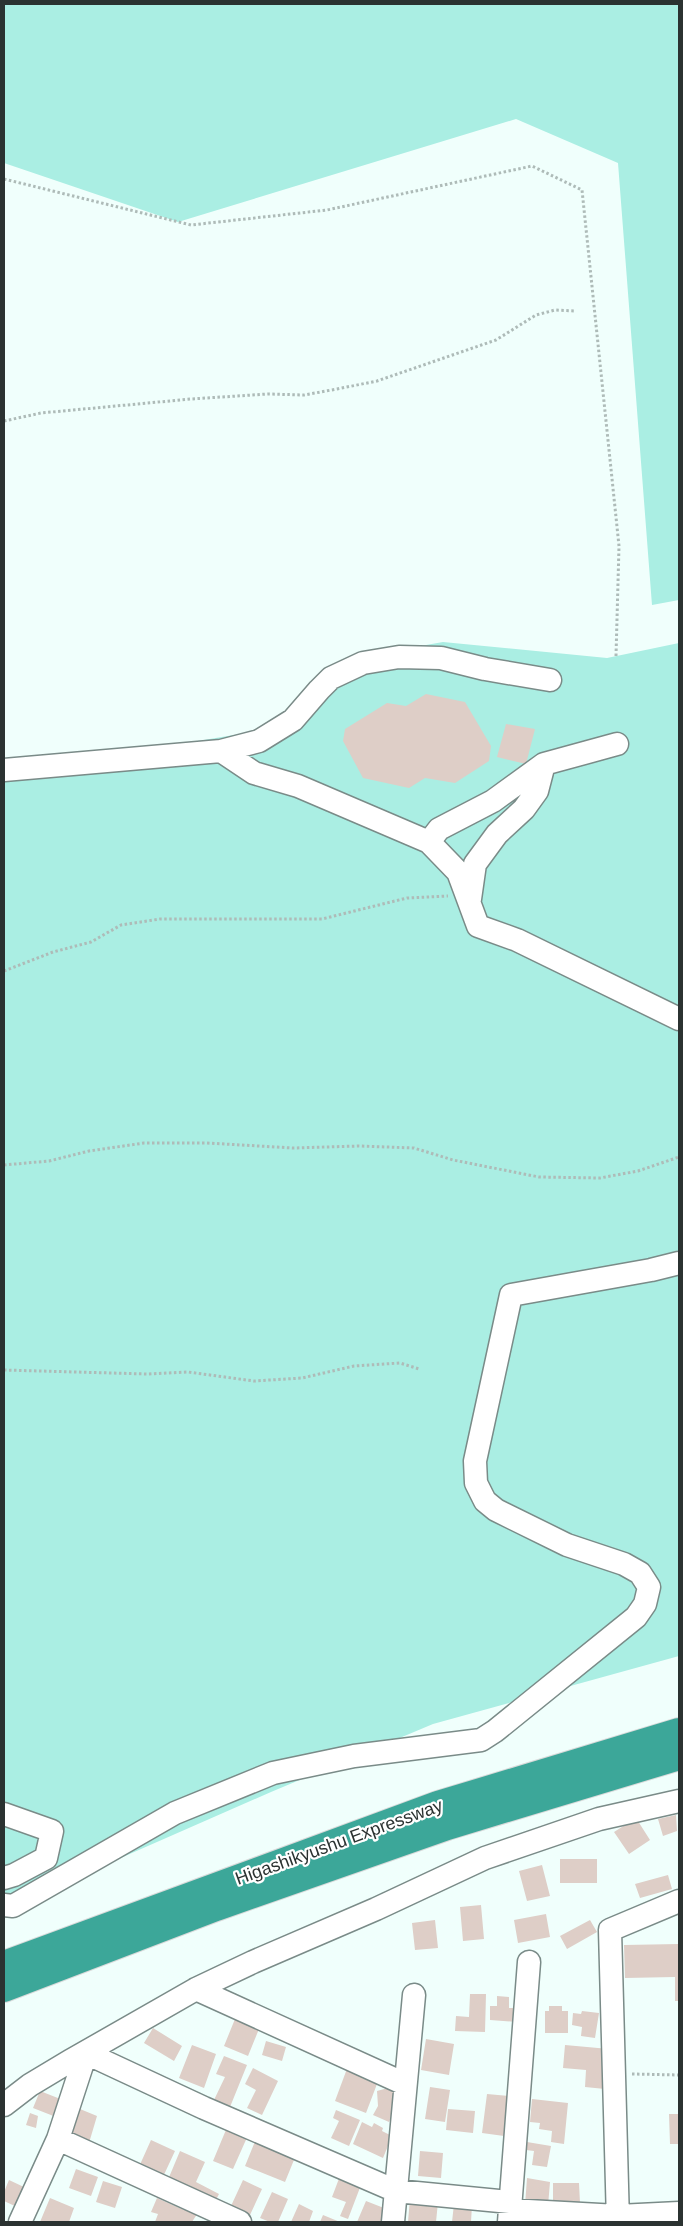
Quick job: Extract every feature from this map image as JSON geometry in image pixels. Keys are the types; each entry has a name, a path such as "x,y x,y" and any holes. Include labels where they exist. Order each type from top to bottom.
{"highway":[{"name":"Higashikyushu Expressway","path":"4,1965 438,1805 679,1732"},
{"name":"Higashikyushu Expressway","path":"4,1988 216,1907 447,1826 679,1756"}],"street":[{"path":"4,770 221,751 259,741 293,720 318,690 331,678 363,663 399,657 441,658 486,669 550,680"},
{"path":"429,842 439,829 493,801 544,764 617,744"},
{"path":"221,751 254,773 298,786 429,842 458,872 478,926 517,940 679,1019"},
{"path":"469,905 475,864 497,834 524,809 537,791 544,764"},
{"path":"4,1905 13,1906 175,1813 272,1773 354,1756 482,1740 636,1617 645,1604 649,1587 640,1573 624,1564 567,1545 496,1510 485,1501 476,1483 475,1462 511,1295 651,1270 679,1263"},
{"path":"4,2105 30,2085 196,1989 253,1962 423,1889 485,1858 599,1819 679,1801"},
{"path":"4,1814 52,1831 46,1858 14,1875 4,1878"},
{"path":"618,2219 610,1930 679,1901"},
{"path":"510,2211 529,1962"},
{"path":"196,1989 405,2084"},
{"path":"393,2222 414,1995"},
{"path":"20,2222 58,2139 86,2053"},
{"path":"86,2053 204,2108 396,2191 510,2211 618,2219 679,2213"},
{"path":"58,2139 240,2222"}],"path":[{"path":"4,179 191,225 327,210 532,166 582,190 619,546 616,656"},
{"path":"4,421 42,413 191,399 268,394 304,395 337,389 377,381 496,340 536,315 555,310 576,311"},
{"path":"4,971 53,952 91,942 121,925 160,919 322,919 407,898 446,895 469,905"},
{"path":"4,1165 49,1160 89,1151 144,1143 293,1148 359,1146 414,1148 462,1162 548,1177 600,1178 638,1171 679,1157"},
{"path":"4,1370 147,1374 188,1372 254,1381 302,1378 354,1366 400,1363 420,1369"},
{"path":"614,2074 679,2075"}],"green space":[{"path":"4,4 679,4 679,600 652,605 618,163 516,119 178,222 4,163"},
{"path":"443,642 607,658 679,643 679,1656 433,1724 271,1792 50,1889 4,1897 4,773 252,732 280,718 341,660"}],"building":[{"path":"426,694 465,702 491,746 489,761 455,783 425,778 409,788 363,778 343,741 345,729 387,703 406,706"},
{"path":"506,724 535,729 526,764 497,757"},
{"path":"676,1815 677,1831 663,1836 658,1819"},
{"path":"636,1818 650,1840 629,1854 614,1832"},
{"path":"560,1859 597,1859 597,1883 560,1883"},
{"path":"542,1865 550,1896 527,1901 519,1871"},
{"path":"668,1875 672,1889 640,1898 635,1884"},
{"path":"481,1905 484,1939 463,1941 460,1907"},
{"path":"546,1914 550,1937 518,1943 514,1920"},
{"path":"435,1920 438,1948 415,1950 412,1923"},
{"path":"590,1920 597,1932 567,1949 560,1936"},
{"path":"679,1944 679,2001 675,2001 675,1977 625,1978 624,1945"},
{"path":"470,1994 486,1994 485,2032 455,2031 456,2016 469,2017"},
{"path":"497,1996 509,1997 509,2008 517,2008 517,2022 490,2020 490,2006 497,2006"},
{"path":"549,2006 562,2006 562,2011 568,2011 568,2033 545,2033 545,2011 549,2011"},
{"path":"582,2011 599,2013 595,2038 581,2036 582,2027 572,2025 573,2013 581,2014"},
{"path":"235,2019 259,2029 248,2056 224,2046"},
{"path":"153,2028 182,2046 174,2061 144,2043"},
{"path":"426,2039 454,2044 449,2075 421,2070"},
{"path":"266,2041 286,2047 282,2061 262,2055"},
{"path":"192,2045 216,2054 204,2088 179,2078"},
{"path":"565,2045 609,2049 605,2089 585,2087 586,2070 563,2068"},
{"path":"224,2056 247,2065 230,2107 214,2100 225,2077 216,2074"},
{"path":"348,2066 364,2072 362,2078 377,2084 366,2113 335,2101"},
{"path":"253,2068 278,2081 262,2115 247,2108 256,2090 245,2084"},
{"path":"395,2086 399,2101 389,2122 373,2115 378,2106 377,2091"},
{"path":"430,2087 450,2090 445,2122 425,2119"},
{"path":"40,2091 63,2100 56,2117 33,2108"},
{"path":"487,2094 509,2096 504,2136 482,2133"},
{"path":"532,2099 568,2103 564,2144 551,2142 552,2131 539,2129 540,2123 530,2122"},
{"path":"80,2109 97,2116 89,2143 69,2134"},
{"path":"448,2109 475,2111 473,2133 446,2130"},
{"path":"336,2110 360,2120 349,2146 331,2138 339,2121 333,2118"},
{"path":"30,2113 38,2116 36,2128 26,2125"},
{"path":"669,2114 679,2114 679,2144 670,2144"},
{"path":"362,2122 372,2127 374,2123 383,2128 382,2131 392,2136 383,2158 353,2144"},
{"path":"228,2125 249,2133 233,2169 213,2161"},
{"path":"256,2139 296,2155 285,2182 245,2166"},
{"path":"151,2140 175,2151 162,2179 138,2169"},
{"path":"527,2142 551,2146 547,2167 532,2165 534,2151 526,2150"},
{"path":"180,2151 205,2162 196,2182 219,2194 214,2204 167,2182"},
{"path":"420,2151 443,2153 441,2178 418,2176"},
{"path":"76,2169 98,2177 91,2196 69,2188"},
{"path":"340,2176 361,2185 348,2219 340,2216 346,2202 332,2197"},
{"path":"527,2178 550,2182 548,2206 525,2205"},
{"path":"9,2180 26,2188 17,2207 4,2201 4,2192"},
{"path":"243,2180 262,2189 250,2215 231,2206"},
{"path":"103,2181 122,2187 115,2208 96,2202"},
{"path":"553,2183 579,2183 580,2203 553,2203"},
{"path":"272,2192 288,2199 278,2222 270,2222 260,2218"},
{"path":"50,2198 74,2208 69,2222 40,2222"},
{"path":"157,2198 184,2210 188,2207 199,2211 192,2222 155,2222 158,2214 151,2212"},
{"path":"410,2198 438,2202 436,2222 408,2222"},
{"path":"366,2201 389,2210 384,2222 357,2222"},
{"path":"299,2204 313,2211 309,2222 291,2222"},
{"path":"454,2204 472,2205 471,2222 452,2222"},
{"path":"323,2215 340,2222 320,2222"}]}
